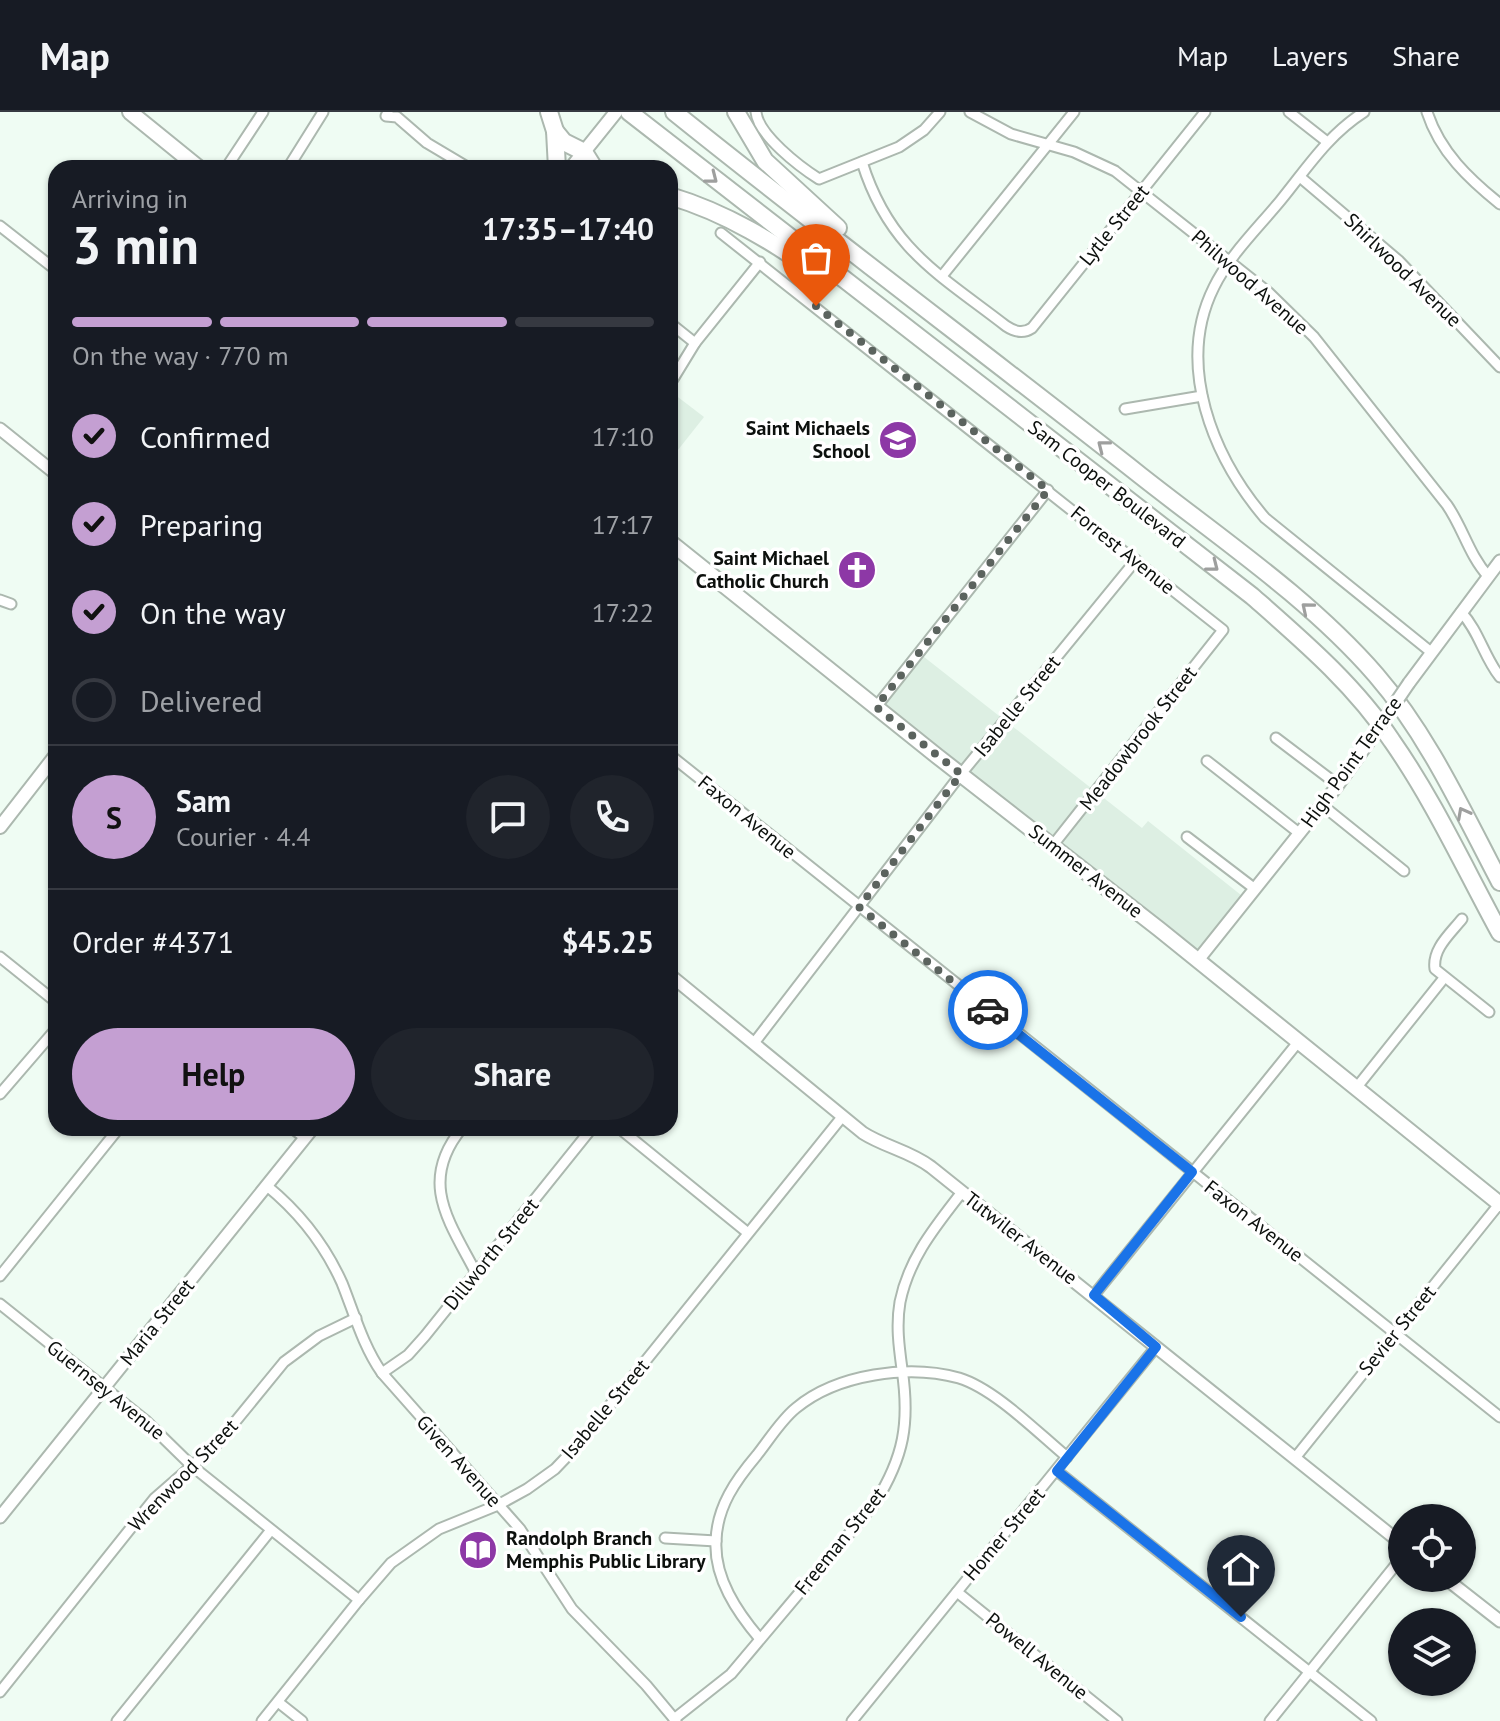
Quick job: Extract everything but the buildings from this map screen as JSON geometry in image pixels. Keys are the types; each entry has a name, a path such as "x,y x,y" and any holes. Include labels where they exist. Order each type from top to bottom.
{"highway":[{"path":"549,112 555,131 557,160"},
{"name":"Sam Cooper Boulevard","path":"629,112 1252,596 1308,645 1358,697 1392,739 1500,933"},
{"name":"Sam Cooper Boulevard","path":"674,112 1249,561 1334,631 1378,678 1413,728 1444,777 1500,882"},
{"path":"736,112 765,161 867,253 893,283"},
{"path":"555,131 564,142 584,152 589,160"},
{"path":"678,198 743,225 793,255 1040,433"}],"main road":[{"path":"130,112 189,160"},
{"path":"578,160 613,116"},
{"name":"Summer Avenue","path":"678,548 1198,960 1500,1204"},
{"path":"0,827 48,765"}],"street":[{"path":"234,160 263,112"},
{"path":"293,160 323,112"},
{"path":"756,113 757,122 776,144 819,179 905,143 924,130 940,112"},
{"name":"Philwood Avenue","path":"970,112 1011,134 1100,163 1142,191 1282,304 1314,337 1447,505 1472,555 1488,576"},
{"path":"862,162 872,193 891,227 906,247 942,276 1074,112"},
{"name":"Lytle Street","path":"942,276 1006,326 1020,332 1032,328 1205,112"},
{"path":"1289,112 1326,141"},
{"path":"1364,112 1326,141 1215,284 1200,329 1198,364 1202,396 1226,462 1265,518 1431,652"},
{"path":"1427,112 1431,126 1455,163 1471,181 1500,204"},
{"path":"387,114 397,117 427,143 456,160"},
{"name":"Shirlwood Avenue","path":"1300,177 1399,261 1500,367"},
{"path":"0,226 48,264"},
{"name":"Forrest Avenue","path":"721,233 1223,630"},
{"path":"678,371 695,343 760,262"},
{"path":"678,329 695,343"},
{"path":"1125,409 1202,396"},
{"path":"0,429 48,468"},
{"path":"876,707 1048,490"},
{"name":"Isabelle Street","path":"754,1043 961,774 1136,560"},
{"name":"High Point Terrace","path":"1198,960 1338,785 1431,652 1500,561"},
{"path":"0,600 11,604"},
{"path":"1461,612 1472,624 1487,658 1500,677"},
{"name":"Meadowbrook Street","path":"1053,845 1223,630"},
{"path":"1276,738 1338,785"},
{"name":"Faxon Avenue","path":"678,761 1500,1417"},
{"path":"1207,761 1299,833"},
{"path":"1322,805 1404,871"},
{"path":"1187,837 1255,889"},
{"path":"1462,919 1434,959 1435,969 1489,1012"},
{"path":"0,957 48,996"},
{"path":"1357,1087 1444,978"},
{"name":"Tutwiler Avenue","path":"678,981 842,1117 876,1141 913,1154 962,1192 1388,1533"},
{"path":"0,1094 48,1038"},
{"path":"1094,1295 1299,1041"},
{"name":"Isabelle Street","path":"262,1721 391,1563 421,1540 459,1520 498,1505 542,1479 577,1446 842,1117"},
{"path":"0,1276 113,1136"},
{"path":"456,1136 444,1154 438,1187 450,1223 476,1273"},
{"name":"Dillworth Street","path":"382,1373 417,1346 586,1136"},
{"path":"629,1136 748,1233"},
{"name":"Maria Street","path":"0,1517 305,1138"},
{"name":"Given Avenue","path":"267,1186 294,1209 323,1245 382,1373 520,1529 572,1609 646,1685 675,1720"},
{"name":"Freeman Street","path":"675,1720 731,1674 875,1503 892,1475 903,1444 906,1410 897,1335 909,1268 928,1236 962,1192"},
{"name":"Sevier Street","path":"1295,1458 1500,1204"},
{"name":"Guernsey Avenue","path":"0,1304 159,1431 192,1466 359,1600"},
{"name":"Wrenwood Street","path":"0,1692 154,1499 223,1438 284,1362 319,1336 356,1318"},
{"name":"Homer Street","path":"857,1719 1156,1347"},
{"path":"760,1639 741,1617 718,1566 716,1541 722,1508 735,1481 796,1408 835,1384 861,1377 903,1374 933,1373 963,1379 992,1396 1067,1457"},
{"path":"1057,1471 1371,1721"},
{"path":"117,1721 271,1530"},
{"path":"665,1538 716,1541"},
{"path":"1270,1721 1388,1574"},
{"name":"Powell Avenue","path":"957,1592 1117,1721"},
{"path":"1463,1592 1500,1621"},
{"path":"278,1702 302,1721"}],"shaded area":[{"path":"678,397 704,417 678,450"},
{"path":"919,653 1142,828 1148,821 1246,899 1198,960 876,707"}],"way so far":[{"path":"816,306 1048,490 876,707 961,774 859,907 988,1010"}],"place":[{"name":"Saint Michaels School","path":"898,440"},
{"name":"Saint Michael Catholic Church","path":"857,570"},
{"name":"Randolph Branch Memphis Public Library","path":"478,1550"}],"route":[{"path":"988,1010 1192,1172 1094,1295 1156,1347 1057,1471 1241,1617"}]}
